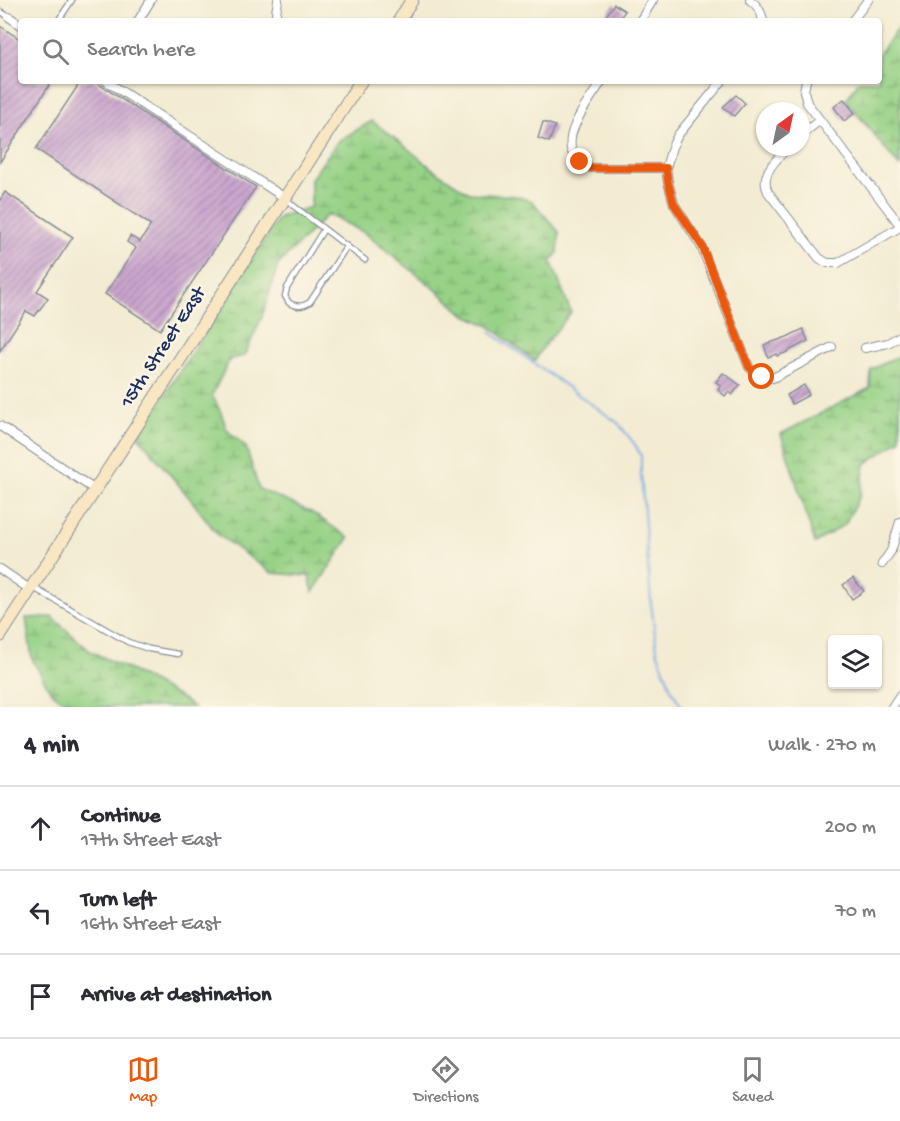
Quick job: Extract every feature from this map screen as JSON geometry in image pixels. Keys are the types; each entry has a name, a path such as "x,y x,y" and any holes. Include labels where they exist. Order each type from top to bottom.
{"main road":[{"path":"401,18 412,0"},
{"name":"15th Street East","path":"0,636 359,84"}],"street":[{"path":"140,18 151,0"},
{"path":"277,18 278,0"},
{"path":"642,18 653,0"},
{"path":"750,0 758,7 762,18"},
{"path":"854,18 868,0"},
{"path":"9,17 18,23"},
{"path":"111,84 285,198"},
{"path":"600,84 574,127 570,138 575,156 591,168 666,168"},
{"path":"720,84 678,135 672,147 666,168 674,204 702,246 751,369 762,377 773,378 831,347"},
{"path":"780,156 765,176 768,192 819,258 827,263 838,263 900,226 806,99 805,84"},
{"path":"810,128 820,120"},
{"path":"865,348 888,343 900,336"},
{"path":"0,426 95,490"},
{"path":"882,564 891,551 900,522"},
{"path":"0,569 31,588"},
{"path":"892,707 900,695"}],"lane":[{"path":"60,18 72,0"},
{"path":"0,11 9,17"},
{"path":"285,198 365,260"},
{"path":"324,229 287,288 285,296 289,303 300,306 310,302 347,246"},
{"path":"31,588 128,642 149,649 178,654"}],"green space":[{"path":"900,25 900,167 846,100 857,84 882,84 882,50"},
{"path":"372,121 434,170 469,193 515,196 532,201 559,232 558,252 551,261 571,312 535,361 489,326 464,314 363,232 328,214 278,265 262,317 244,356 230,359 212,395 227,430 246,447 259,489 311,512 349,538 313,592 309,576 272,573 218,535 138,436 279,217 311,207 311,179 338,141"},
{"path":"900,355 900,440 865,464 860,495 845,524 815,543 781,434 870,388 871,370"},
{"path":"52,617 90,651 132,671 193,707 72,707 51,692 32,659 26,618"}],"building":[{"path":"614,4 625,11 620,18 605,18"},
{"path":"0,26 18,38 18,84 50,84 0,162"},
{"path":"79,84 99,84 256,187 160,330 105,294 136,248 127,242 130,236 140,242 151,225 36,149"},
{"path":"736,95 745,103 734,116 723,107"},
{"path":"844,99 855,113 844,121 834,107"},
{"path":"543,122 555,126 549,142 538,138"},
{"path":"5,192 73,237 37,291 48,298 35,316 26,311 0,351 0,200"},
{"path":"803,329 808,341 785,353 768,357 764,345"},
{"path":"723,373 740,385 732,395 728,392 725,396 718,390 721,386 716,382"},
{"path":"804,385 809,395 792,404 787,395"},
{"path":"853,578 864,591 852,599 843,585"}],"waterway":[{"path":"490,332 618,423 636,446 641,456 651,603 657,651 672,691 682,707"}],"route":[{"path":"580,162 591,168 666,168 674,204 702,246 749,367 762,377"}]}
